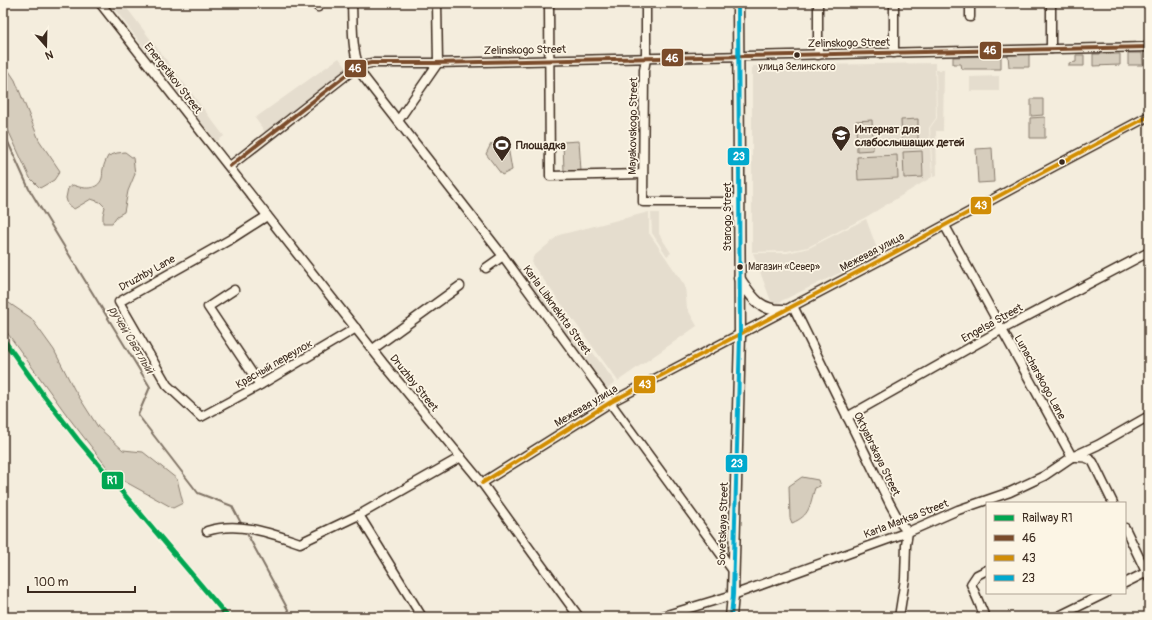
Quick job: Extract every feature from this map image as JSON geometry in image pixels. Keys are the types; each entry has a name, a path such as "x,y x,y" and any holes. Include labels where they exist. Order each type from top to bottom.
{"street":[{"name":"Energetikov Street","path":"100,3 230,166"},
{"path":"230,166 358,66 353,38 352,3"},
{"path":"398,121 438,63 437,3"},
{"path":"549,3 550,176 643,174"},
{"name":"Mayakovskogo Street","path":"646,3 643,202 739,202"},
{"name":"Starogo Street","path":"738,3 740,335"},
{"path":"818,3 818,55"},
{"path":"894,3 894,53"},
{"path":"970,3 970,17"},
{"path":"1051,3 1051,49"},
{"name":"Zelinskogo Street","path":"358,66 376,63 550,61 1149,47"},
{"name":"Karla Libknekhta Street","path":"358,66 363,76 504,256 734,572"},
{"name":"Межевая улица","path":"482,483 611,402 740,335 784,310 945,226 1149,116"},
{"name":"Druzhby Street","path":"230,166 267,216 356,328 482,483 578,617"},
{"name":"Druzhby Lane","path":"201,417 167,385 118,302 231,239 267,216"},
{"name":"Lunacharskogo Lane","path":"945,226 1072,457"},
{"name":"Engelsa Street","path":"847,417 1002,330 1149,252"},
{"path":"486,268 504,256"},
{"path":"740,278 753,297 764,308 773,311 784,310"},
{"path":"373,349 460,286"},
{"path":"234,290 208,307 260,385"},
{"name":"Oktyabrskaya Street","path":"793,306 890,504 901,524 908,532"},
{"name":"Красный переулок","path":"201,417 260,385 356,328"},
{"name":"Sovetskaya Street","path":"731,617 734,572 740,335"},
{"name":"Karla Marksa Street","path":"660,617 733,595 908,532 958,510 1010,492 1044,476 1072,457 1098,446 1149,416"},
{"path":"1093,462 1094,452 1098,446"},
{"path":"207,531 219,527 238,527 269,533 300,543 359,515 461,457"},
{"path":"1072,457 1084,457 1093,462 1113,502"},
{"path":"359,515 422,617"},
{"path":"1126,530 1148,574 1126,583"},
{"path":"899,617 905,579 908,532"},
{"path":"985,617 971,584 976,575 986,570"},
{"path":"1057,617 1104,594"}],"shaded area":[{"path":"110,3 123,3 224,136 216,142"},
{"path":"1128,53 1142,53 1143,65 1128,65"},
{"path":"1029,54 1029,67 1009,67 1008,55"},
{"path":"1093,54 1120,54 1120,65 1093,66"},
{"path":"1076,55 1084,55 1084,66 1069,66 1069,63 1076,62"},
{"path":"1001,56 1001,69 962,69 961,64 953,64 953,57"},
{"path":"339,58 349,71 265,132 255,118"},
{"path":"3,62 15,80 39,140 60,171 54,180 40,188 30,178 3,119"},
{"name":"Интернат для слабослышащих детей","path":"935,63 936,118 929,128 932,177 866,217 808,247 787,251 752,252 752,66"},
{"path":"936,70 944,70 943,131 936,131 937,176 933,177 930,128 937,118"},
{"path":"999,76 999,91 970,91 970,77"},
{"path":"1031,99 1043,99 1043,115 1031,116"},
{"path":"1045,117 1045,138 1030,138 1030,118"},
{"path":"918,119 918,147 902,147 901,120"},
{"path":"872,120 873,150 857,151 856,121"},
{"name":"Площадка","path":"507,141 512,170 502,175 486,154 491,144"},
{"path":"579,141 581,171 564,172 563,142"},
{"path":"992,148 994,182 978,183 976,149"},
{"path":"922,151 923,177 904,178 903,152"},
{"path":"125,152 133,158 135,174 128,191 124,212 117,216 112,223 103,223 105,207 100,202 91,199 74,209 68,205 66,198 68,188 73,185 86,188 94,187 102,178 103,167 108,156"},
{"path":"897,155 898,178 858,180 857,157"},
{"path":"649,212 649,233 685,286 687,308 697,326 618,381 532,264 533,257 559,235"},
{"path":"651,213 659,213 659,234 671,253 667,256 652,233"},
{"path":"866,219 879,254 777,303 771,301 753,253 787,253 809,248"},
{"path":"531,270 615,382 607,388 523,276"},
{"path":"3,299 31,318 54,350 74,389 98,427 123,450 143,452 177,479 183,503 173,508 113,475 69,418 3,327"},
{"path":"802,477 818,480 820,486 815,488 810,505 803,517 792,523 790,518 789,486"}],"waterway":[{"name":"ручей Светлый","path":"3,131 29,189 150,387 138,415 198,493 232,506 242,525"},
{"name":"ручей Светлый","path":"245,530 292,617"}],"rail line":[{"name":"R1","path":"3,339 78,440 228,617"}],"transit line":[{"name":"23","path":"731,617 733,595 740,335 738,3"},
{"name":"46","path":"230,166 358,66 371,63 434,63 1149,47"},
{"name":"43","path":"482,483 611,402 1149,116"}],"place":[{"name":"улица Зелинского","path":"797,55"},
{"name":"Интернат для слабослышащих детей","path":"841,152"},
{"name":"Площадка","path":"502,162"},
{"name":"Магазин «Север»","path":"740,267"}]}
